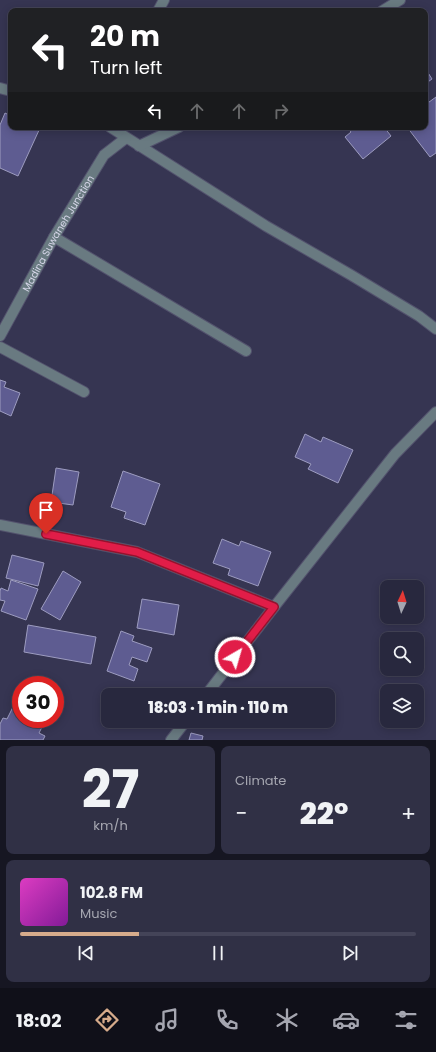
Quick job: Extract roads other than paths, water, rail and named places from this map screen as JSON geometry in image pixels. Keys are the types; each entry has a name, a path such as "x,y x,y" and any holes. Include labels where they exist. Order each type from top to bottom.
{"street":[{"path":"387,8 400,0"},
{"path":"114,130 266,226 419,316 436,329"},
{"path":"139,146 173,130"},
{"name":"Madina Suwaneh Junction","path":"0,336 54,237 104,155 126,138"},
{"path":"54,237 246,351"},
{"path":"0,347 84,392"},
{"path":"211,688 395,454 436,412"},
{"path":"0,524 137,552 274,607"},
{"path":"171,740 180,728"}]}
